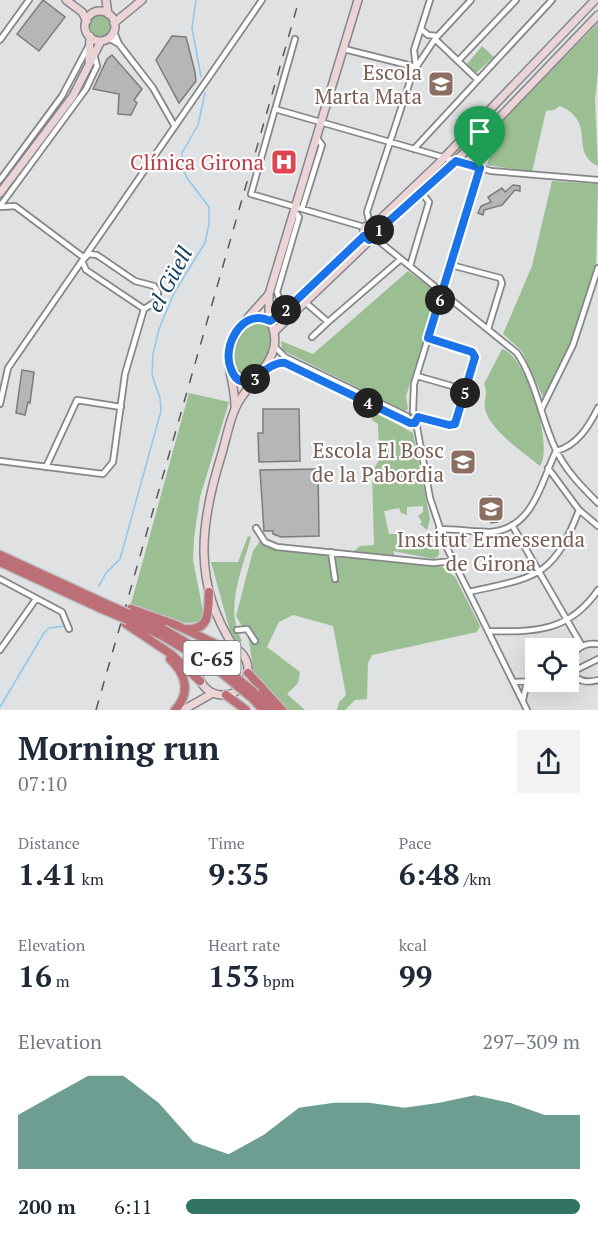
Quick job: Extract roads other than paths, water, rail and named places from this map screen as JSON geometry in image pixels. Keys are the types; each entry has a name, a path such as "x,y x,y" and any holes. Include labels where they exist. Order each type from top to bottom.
{"highway":[{"name":"C-65","path":"0,555 74,593"},
{"name":"C-65","path":"0,562 162,632 272,710"},
{"path":"129,617 195,629 205,624 209,613 209,592"},
{"path":"129,617 180,670 184,679 185,695 175,710"},
{"path":"184,628 219,645"},
{"path":"153,641 194,672 201,682"},
{"path":"248,673 282,710"},
{"path":"226,695 246,710"},
{"name":"C-65","path":"254,696 263,710"}],"street":[{"path":"0,40 29,0"},
{"path":"66,0 82,12 87,21 86,29 90,39 89,63"},
{"path":"87,21 106,0"},
{"path":"0,193 73,96 94,53 108,37 111,18 106,0"},
{"path":"82,12 96,13 111,18 123,14 142,0"},
{"path":"0,404 8,368 174,124 262,0"},
{"path":"201,682 213,693 226,695 239,690 248,673 246,658 234,647 221,625 209,592 202,547 205,516 235,409 242,396 267,366 274,346 270,293 298,209 358,0"},
{"path":"414,70 414,50 430,0"},
{"path":"371,232 367,212 414,70 436,37 471,0"},
{"path":"458,61 516,0"},
{"path":"414,149 552,0"},
{"path":"274,332 597,0"},
{"path":"245,321 256,317 271,320 293,304 371,232 423,193 598,15"},
{"path":"421,29 428,35 436,37 478,80"},
{"path":"90,39 108,37 119,44 147,79 174,124"},
{"path":"0,180 62,96 90,39"},
{"path":"295,39 251,194 371,232 488,329 521,359 556,451 581,486 598,503"},
{"path":"344,49 414,70"},
{"path":"0,207 86,89 97,66 94,53"},
{"path":"276,108 414,149 458,159 502,174 598,180"},
{"path":"480,168 414,384 413,412 417,419 430,498 439,529 528,710"},
{"path":"12,190 15,207"},
{"path":"410,266 429,202 423,193"},
{"path":"0,207 15,207 83,257"},
{"path":"293,304 280,301 277,295 299,217 298,209"},
{"path":"0,461 103,474 113,462 125,374 144,309 157,301 158,292 154,286 135,281 97,255 89,254 83,257"},
{"path":"83,257 82,264 86,270 144,309"},
{"path":"312,337 401,259"},
{"path":"451,265 501,278 502,283 488,329"},
{"path":"541,410 573,345 598,268"},
{"path":"235,409 230,367 232,341 245,321 278,287"},
{"path":"305,302 328,322"},
{"path":"409,423 417,419 455,424 474,355 428,338"},
{"path":"274,346 285,357 407,416 409,423"},
{"path":"267,366 285,363 409,423"},
{"path":"230,367 235,376 242,380 258,377"},
{"path":"417,376 466,390"},
{"path":"45,468 77,400 120,407"},
{"path":"439,529 491,532 512,525 525,516 534,504 556,451 566,447 582,435 598,408"},
{"path":"407,416 413,412"},
{"path":"548,468 579,510 598,526"},
{"path":"469,592 522,580 539,572 563,548 579,510"},
{"path":"512,525 582,646"},
{"path":"256,528 262,539 272,546 433,563 453,561"},
{"path":"331,552 334,579"},
{"path":"0,579 65,615 69,626"},
{"path":"489,631 534,632 567,620 598,590"},
{"path":"0,650 36,599"},
{"path":"219,645 221,625"},
{"path":"237,630 247,629 255,641"},
{"path":"579,650 582,646 598,644"},
{"path":"196,701 201,682 198,670 201,657 209,648 219,645 234,647"},
{"path":"579,668 598,659"},
{"path":"579,678 584,681 598,680"},
{"path":"514,682 525,681"},
{"path":"523,702 525,692"},
{"path":"183,710 213,693"}],"waterway":[{"name":"el Güell","path":"196,0 192,28 201,77"},
{"name":"el Güell","path":"99,586 106,573 120,559 161,411 160,398 152,375 153,354 159,329 174,293 205,243 209,224 209,207 182,168 182,153 198,125 205,93"},
{"name":"el Güell","path":"0,707 44,633 49,628 65,626"}],"railway":[{"path":"96,710 299,0"}],"place":[{"name":"Escola Marta Mata","path":"441,84"},
{"name":"Clínica Girona","path":"284,162"},
{"name":"Escola El Bosc de la Pabordia","path":"463,462"},
{"name":"Institut Ermessenda de Girona","path":"491,509"}]}
